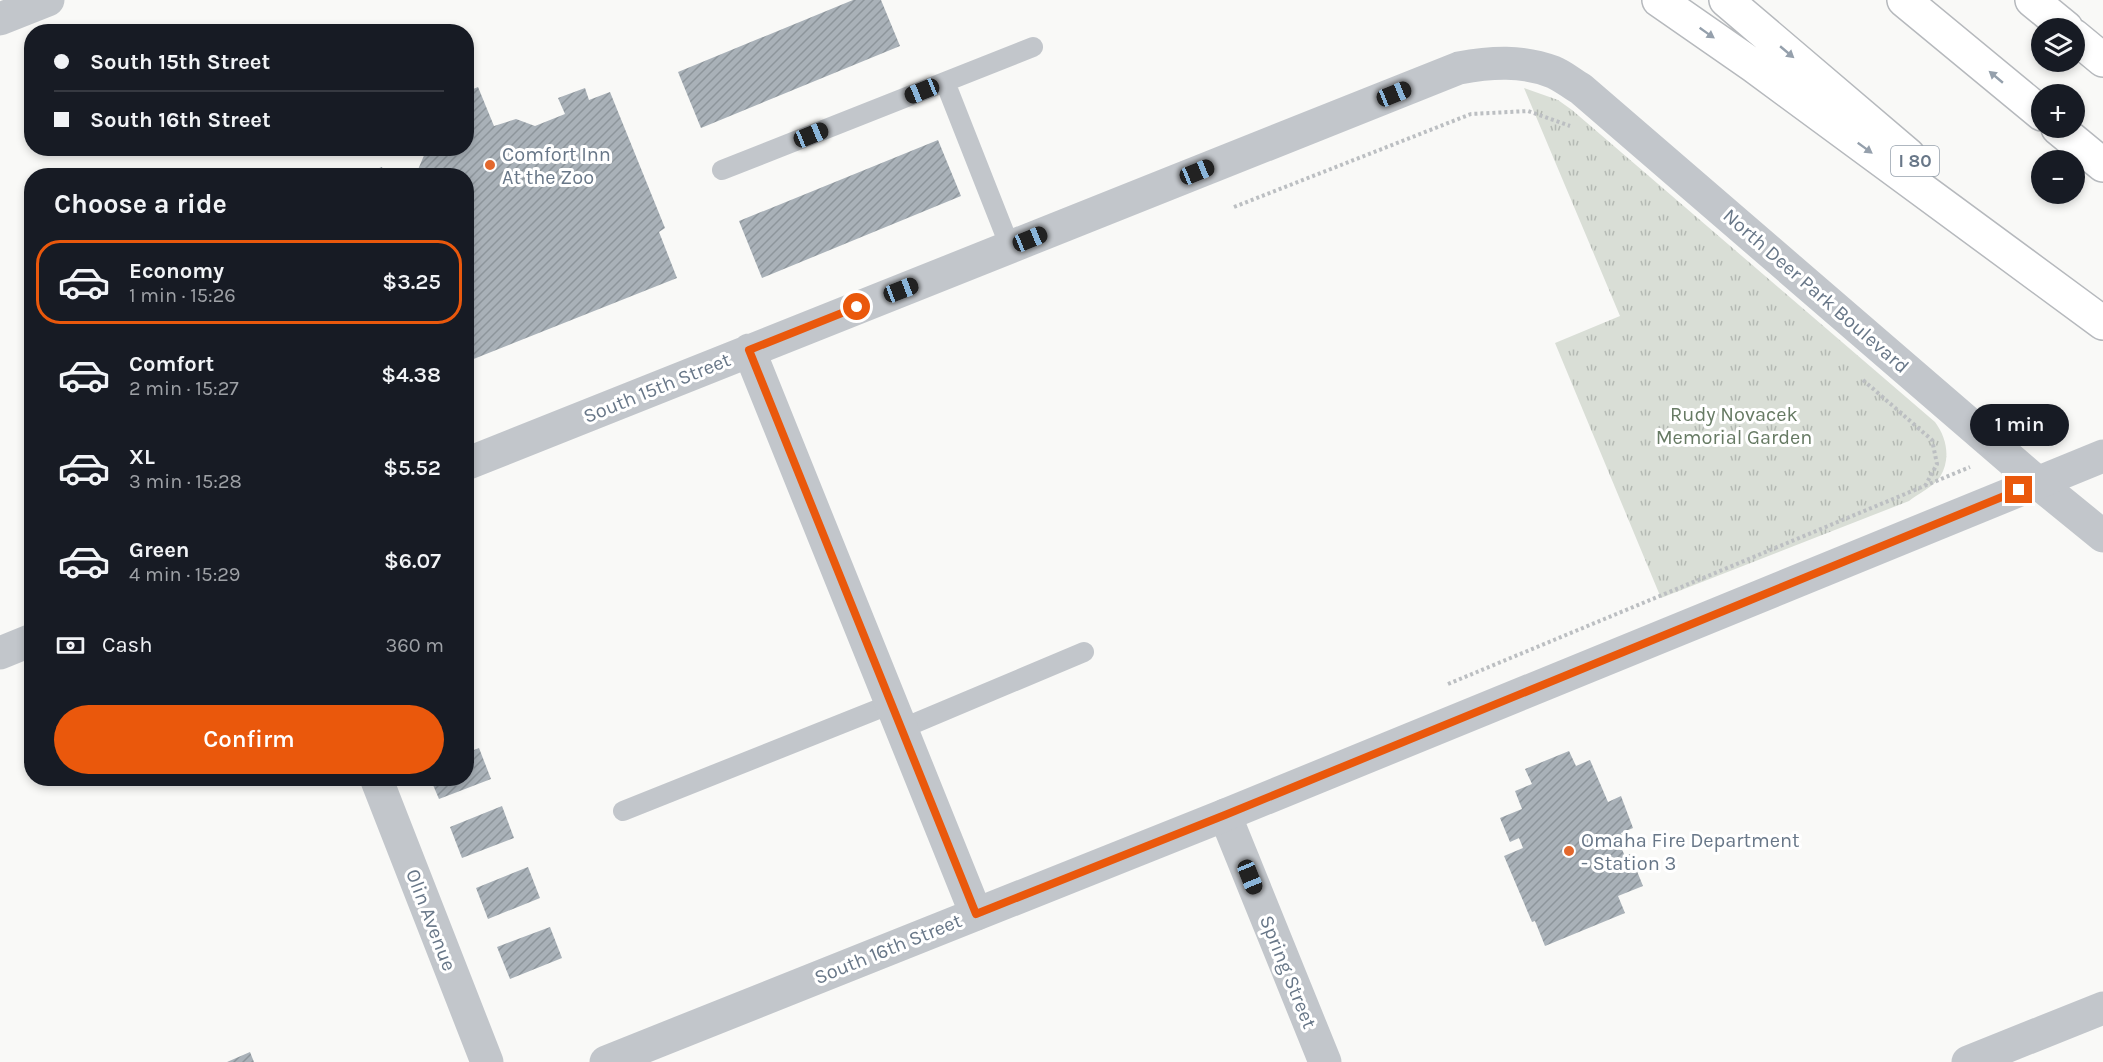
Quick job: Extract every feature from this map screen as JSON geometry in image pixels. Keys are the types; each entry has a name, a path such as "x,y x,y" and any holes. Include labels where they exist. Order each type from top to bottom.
{"highway":[{"path":"1659,0 1754,66 2103,322"},
{"name":"I 80","path":"1726,0 2103,322"},
{"path":"1904,0 2031,105"},
{"path":"2032,0 2054,18"},
{"path":"2085,45 2103,60"},
{"path":"2070,138 2103,165"}],"street":[{"path":"0,20 48,0"},
{"name":"South 15th Street","path":"474,461 1459,68 1481,64 1520,63"},
{"name":"North Deer Park Boulevard","path":"1520,63 1554,72 1581,89 2038,483 2103,536"},
{"path":"749,350 976,914"},
{"name":"South 16th Street","path":"609,1062 1225,815 2103,456"},
{"path":"0,653 24,643"},
{"name":"Olin Avenue","path":"379,786 487,1062"},
{"name":"Spring Street","path":"1225,815 1325,1062"},
{"path":"1968,1062 2103,1008"}],"lane":[{"path":"722,170 1033,47"},
{"path":"945,82 1010,247"},
{"path":"622,811 1084,652"}],"path":[{"path":"1234,207 1471,114 1528,111 1571,126"},
{"path":"1860,377 1932,440 1936,464 1925,486"},
{"path":"1448,684 2004,453"}],"green space":[{"name":"Rudy Novacek Memorial Garden","path":"1524,88 1558,100 1572,110 1935,422 1946,449 1946,463 1940,477 1909,501 1661,598 1555,343 1620,316"}],"building":[{"path":"853,0 881,0 900,46 701,128 678,72"},
{"path":"478,87 494,126 516,119 535,126 565,114 558,98 585,88 589,100 610,92 665,228 659,232 677,278 474,359 474,168 419,168 424,156 474,156 474,89"},
{"path":"938,140 961,196 762,278 739,221"},
{"path":"479,748 491,779 474,786 474,750"},
{"name":"Omaha Fire Department - Station 3","path":"1569,751 1576,766 1590,760 1608,802 1621,796 1633,828 1621,833 1623,839 1618,841 1625,856 1630,854 1643,886 1618,896 1625,913 1545,946 1535,921 1532,922 1504,856 1523,848 1519,838 1510,842 1500,818 1522,809 1515,791 1532,784 1525,769"},
{"path":"433,786 473,786 439,799"},
{"path":"502,806 514,838 462,858 450,827"},
{"path":"528,867 540,898 488,919 476,888"},
{"path":"550,927 562,958 510,979 497,947"},
{"path":"250,1052 254,1062 227,1062"}],"place":[{"name":"Comfort Inn At the Zoo","path":"490,165"},
{"name":"Omaha Fire Department - Station 3","path":"1569,851"}],"route":[{"path":"857,307 749,350 976,914 1225,815 2019,490"}]}
